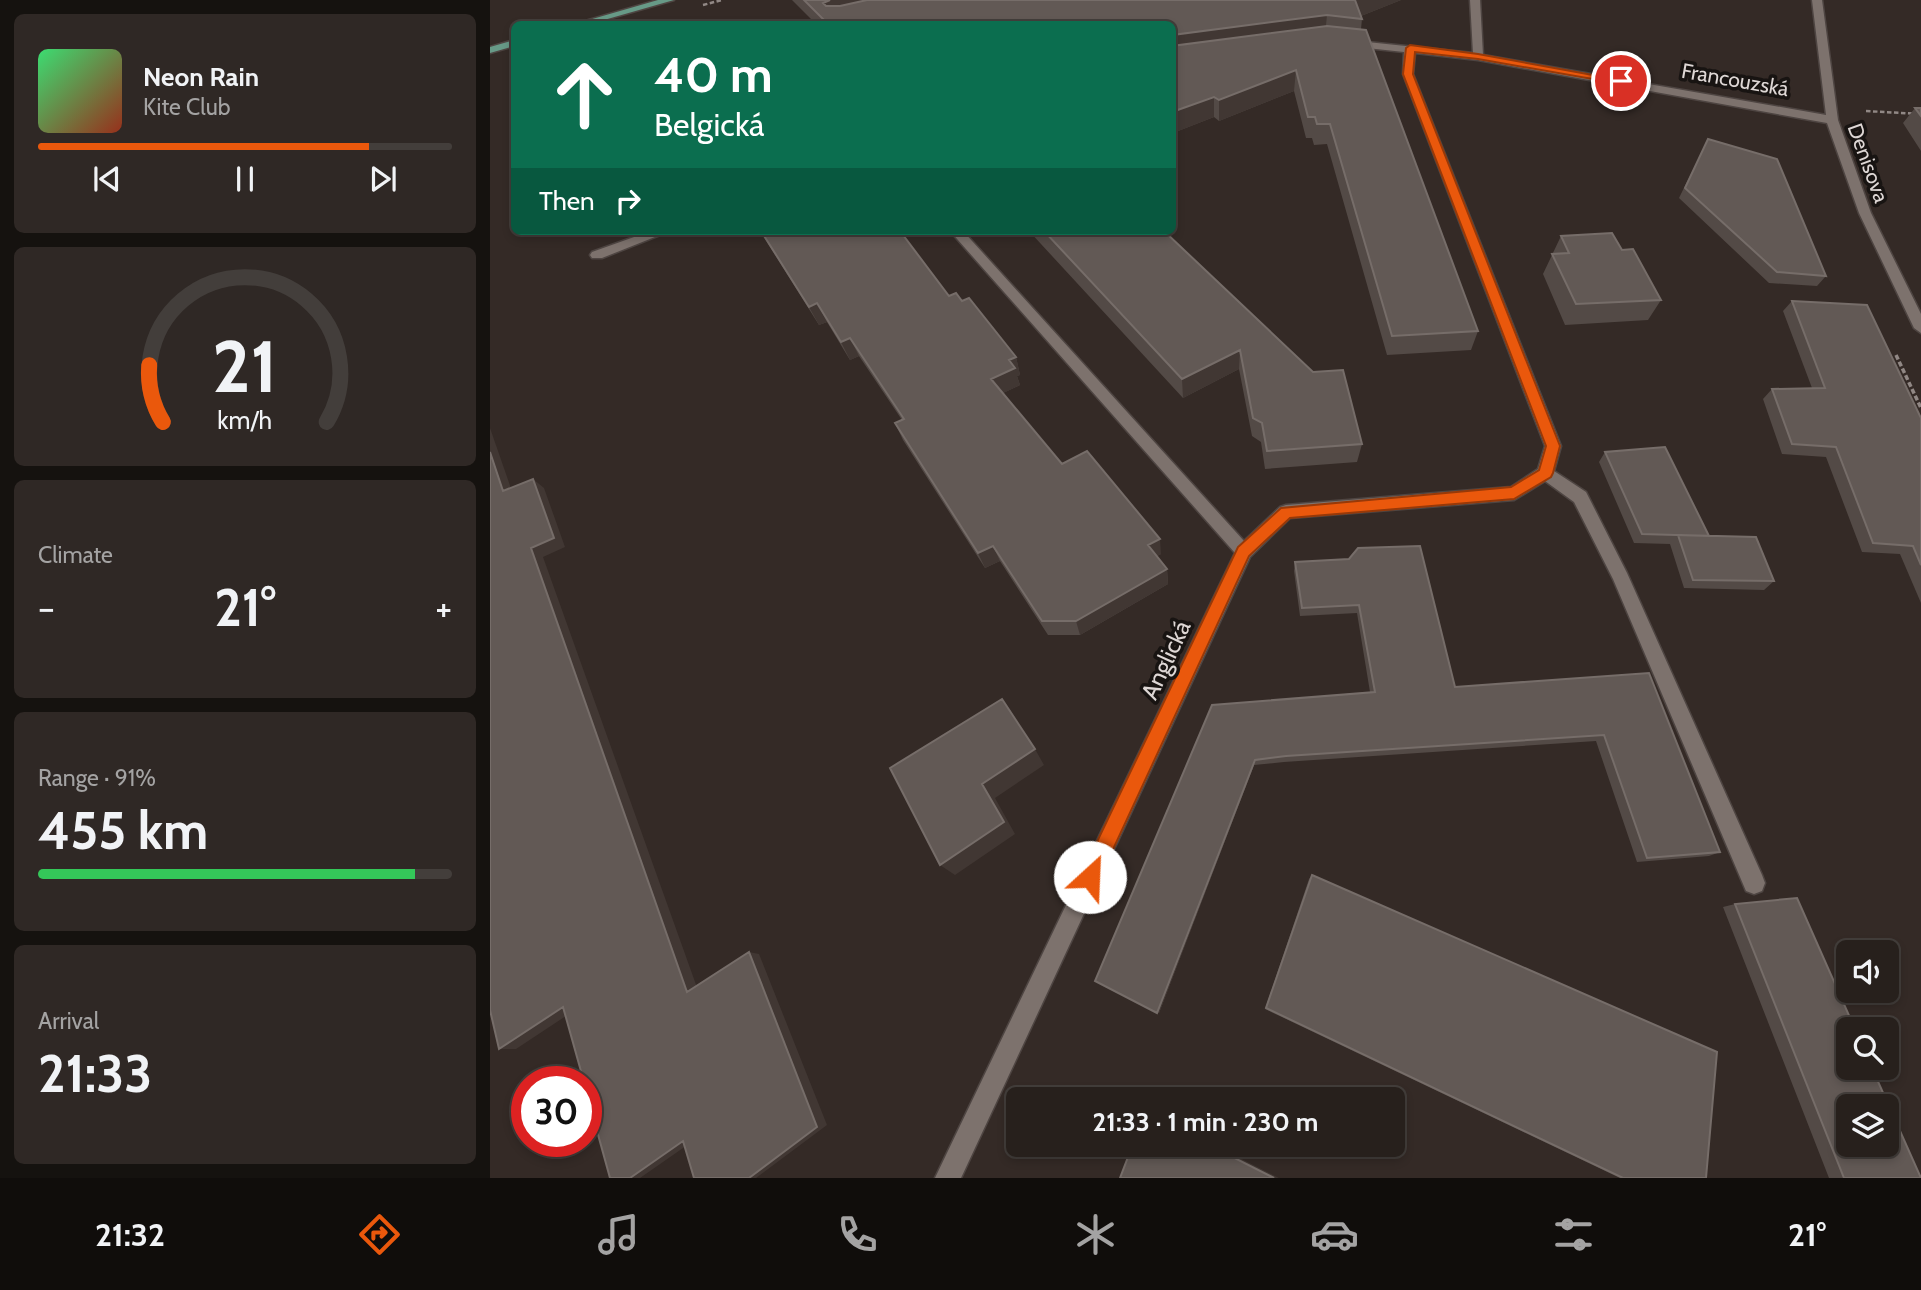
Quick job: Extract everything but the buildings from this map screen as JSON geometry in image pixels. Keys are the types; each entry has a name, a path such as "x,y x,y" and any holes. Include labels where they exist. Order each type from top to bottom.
{"main road":[{"path":"591,21 669,0"},
{"path":"490,50 511,44"}],"street":[{"path":"1475,0 1478,57"},
{"name":"Denisova","path":"1817,0 1831,114 1865,213 1921,328"},
{"name":"Francouzská","path":"1337,42 1478,57 1831,114"},
{"path":"960,235 1244,552 1286,512 1514,493 1545,473 1553,446 1408,74 1410,48"},
{"path":"597,255 653,235"},
{"path":"1545,473 1580,497 1621,578 1754,883"},
{"name":"Anglická","path":"948,1178 1244,552"}],"path":[{"path":"1831,114 1921,114"}],"route":[{"path":"1090,877 1244,552 1286,512 1514,493 1545,473 1553,446 1408,74 1410,48 1621,81"}]}
